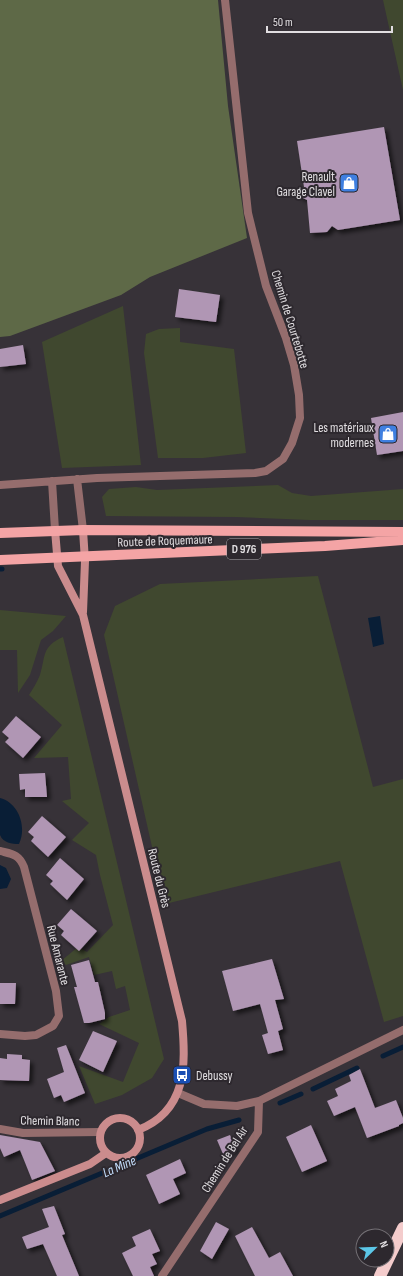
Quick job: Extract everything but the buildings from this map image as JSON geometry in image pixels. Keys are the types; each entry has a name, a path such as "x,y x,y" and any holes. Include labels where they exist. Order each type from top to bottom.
{"highway":[{"path":"380,1276 403,1228"}],"main road":[{"name":"Route de Roquemaure","path":"0,533 55,530 403,532"},
{"name":"Route de Roquemaure","path":"0,560 324,546 403,540"}],"street":[{"name":"Chemin de Courtebotte","path":"0,485 77,479 266,472 283,459 292,443 300,418 299,395 294,365 286,338 266,286 248,213 226,0"},
{"path":"77,479 85,556 83,615"},
{"path":"52,481 56,557 58,566 83,615"},
{"name":"Route du Grès","path":"83,615 182,1021 185,1054 178,1093 164,1116 149,1126 138,1130"},
{"name":"Rue Amarante","path":"0,851 17,856 22,860 56,991 59,1016 53,1026 36,1035 25,1036 0,1034"},
{"path":"259,1102 403,1030"},
{"name":"Chemin de Bel Air","path":"162,1276 258,1132 259,1102 237,1106 204,1104 178,1093"},
{"path":"118,1118 130,1121 138,1130 139,1142 137,1148 129,1156 117,1158 106,1153 99,1140 100,1132 107,1122 118,1118"},
{"name":"Chemin Blanc","path":"0,1129 22,1133 100,1132"},
{"path":"0,1200 90,1164 106,1153"}],"green space":[{"path":"0,0 218,0 228,106 247,238 150,277 121,295 10,336 0,337"},
{"path":"383,0 403,0 403,90"},
{"path":"123,306 141,465 62,468 42,342"},
{"path":"180,328 180,342 234,349 246,453 203,458 158,458 144,353 146,334 159,329"},
{"path":"278,485 292,493 311,496 403,489 403,520 310,520 236,517 106,516 102,497 109,489 136,487 157,490"},
{"path":"318,576 373,787 403,779 403,1016 384,1022 340,861 165,904 104,635 115,606 160,584"},
{"path":"0,610 66,616 53,631 41,640 30,675 18,693 17,650 0,650"},
{"path":"63,637 164,1059 152,1078 122,1095 95,1104 79,1066 123,1082 139,1043 99,1024 109,1017 130,1010 125,986 116,989 112,971 94,975 89,957 66,965 61,961 78,947 87,952 113,925 96,855 72,840 89,823 62,801 71,799 68,757 34,758 62,725 29,695 40,675 44,657 48,648 51,644"}],"water":[{"path":"380,616 384,644 373,647 368,618"},
{"path":"0,798 12,805 20,816 22,830 19,844 5,841 1,838"},
{"path":"0,865 6,868 11,879 7,888 0,889"}],"waterway":[{"name":"La Mine","path":"383,1056 403,1047"},
{"name":"La Mine","path":"313,1089 357,1068"},
{"name":"La Mine","path":"280,1103 301,1094"},
{"name":"La Mine","path":"0,1216 207,1129 239,1120"}],"place":[{"name":"Renault Garage Clavel","path":"349,183"},
{"name":"Les matériaux modernes","path":"388,434"},
{"name":"Debussy","path":"182,1075"}]}
